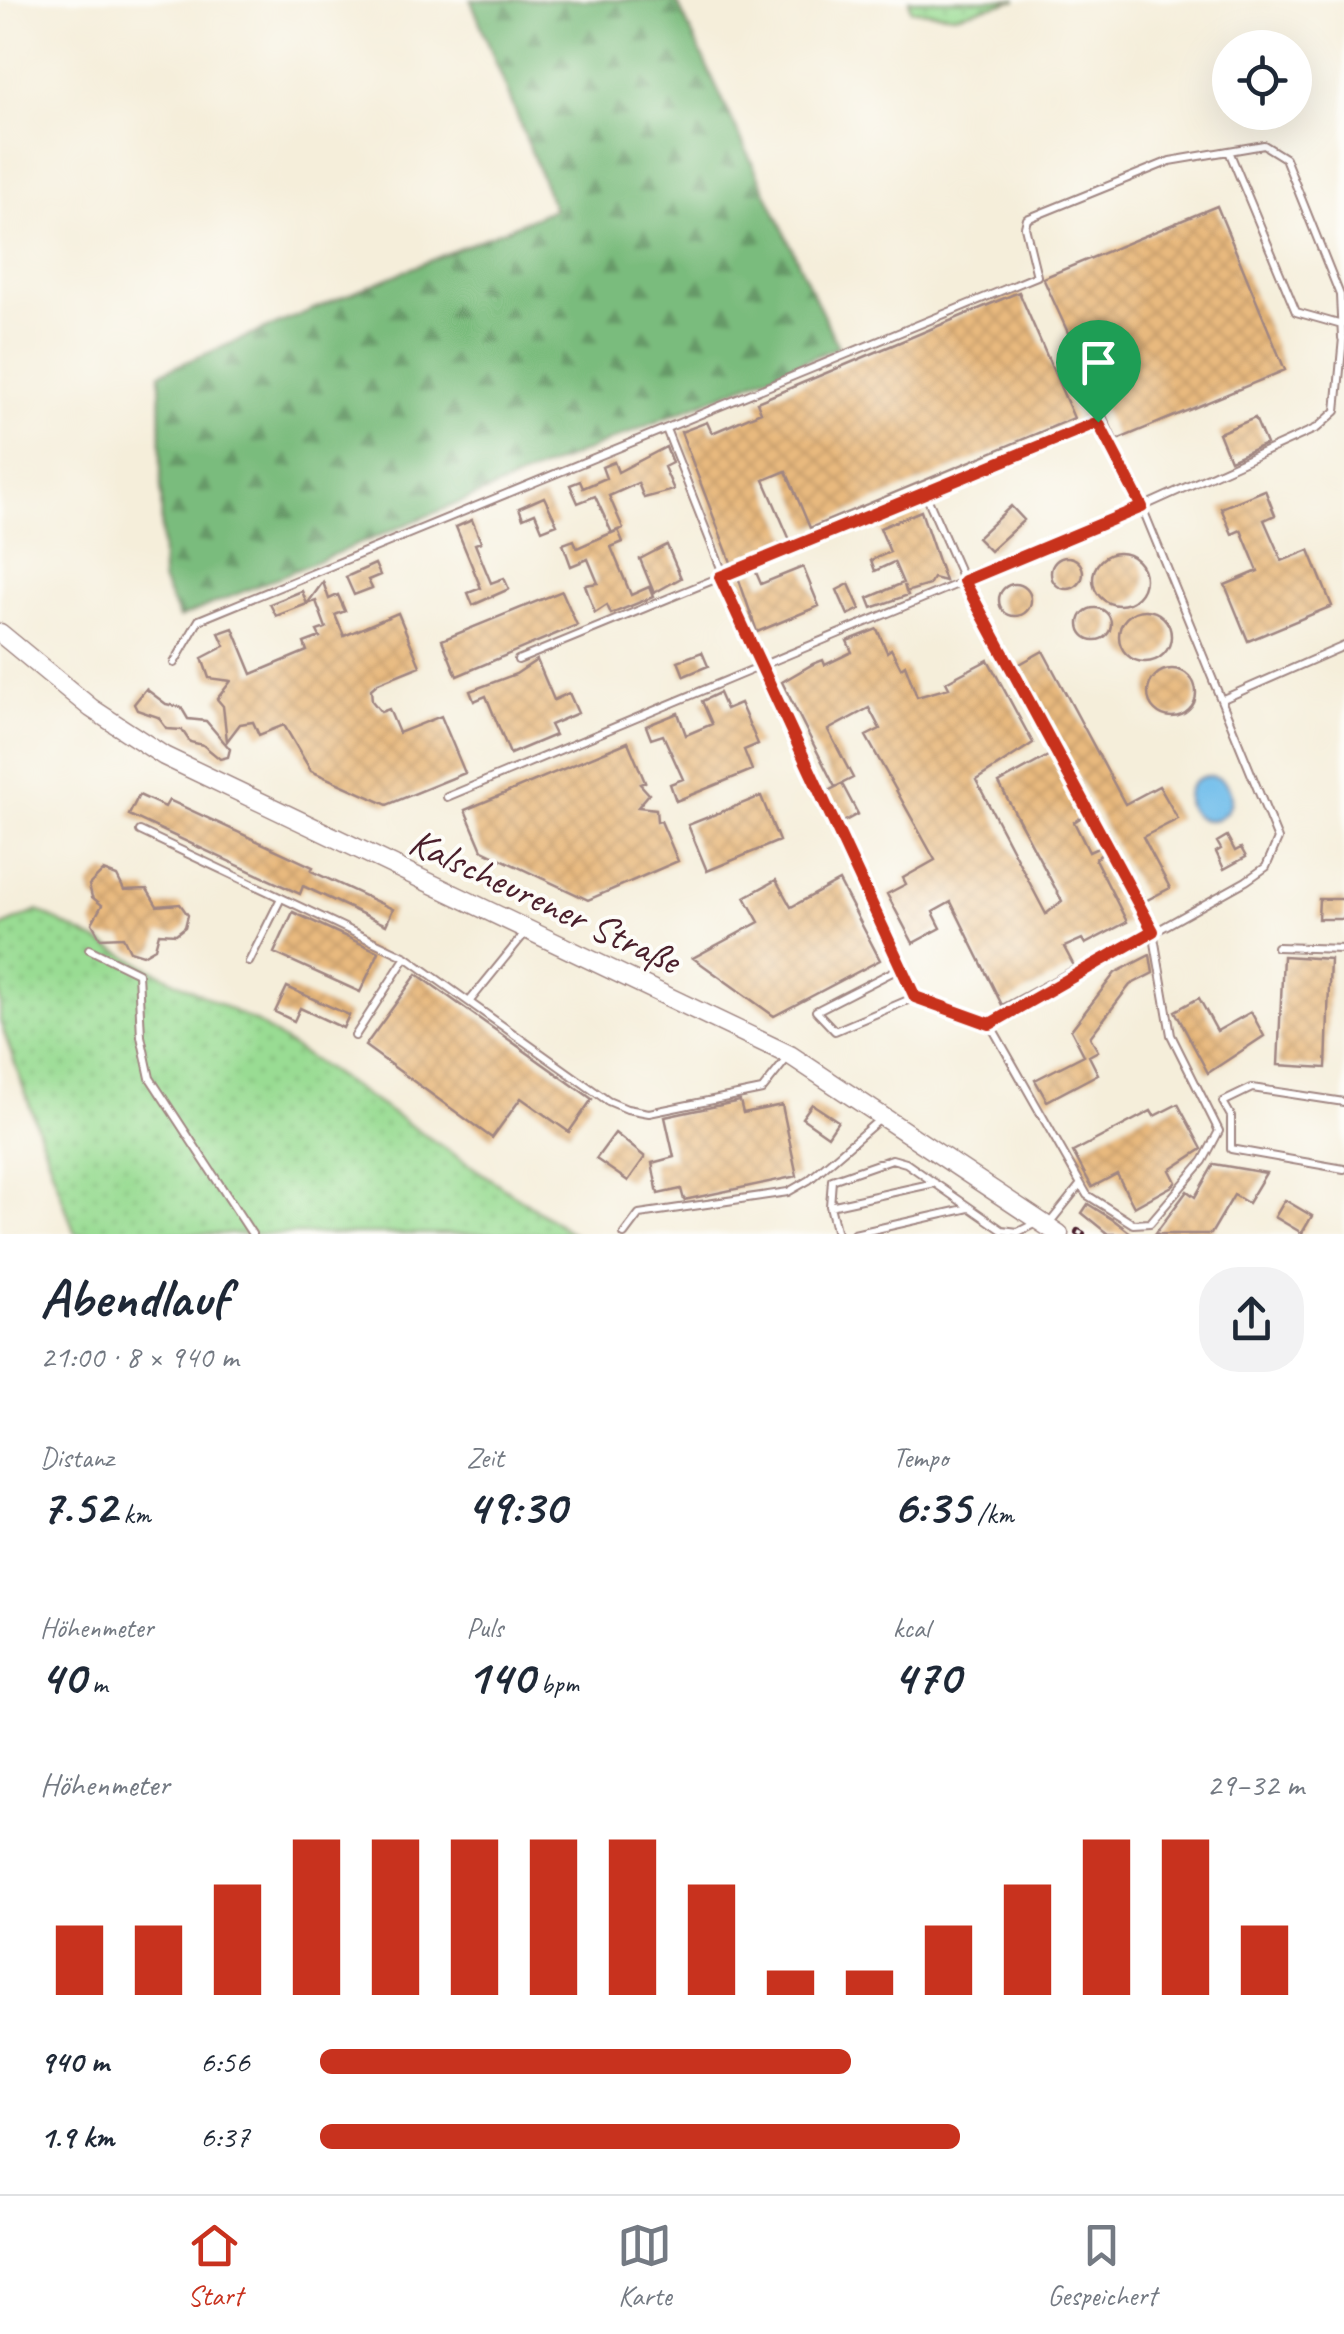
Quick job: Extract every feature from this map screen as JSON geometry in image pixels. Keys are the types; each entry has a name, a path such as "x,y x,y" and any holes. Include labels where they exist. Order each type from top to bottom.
{"main road":[{"name":"Kalscheurener Straße","path":"0,634 91,708 164,756 790,1056 885,1115 1049,1227"}],"lane":[{"path":"174,663 199,620 1037,276 1024,227 1027,219 1170,160 1264,145 1286,158 1340,296 1343,338 1336,411 1328,422 1142,507 447,797"},
{"path":"1229,151 1296,312 1342,325"},
{"path":"986,1023 1246,880 1266,867 1278,839 1142,507 1098,422 1066,347"},
{"path":"518,660 1098,422"},
{"path":"666,429 720,577 915,997 986,1023 1080,1185 1120,1218 1144,1226 1203,1161 1218,1138 1216,1121 1171,1034 1153,931 964,581 925,493"},
{"path":"1223,699 1344,646"},
{"path":"140,830 406,957 608,1102 627,1109 649,1112 762,1090 790,1056"},
{"path":"249,962 281,898"},
{"path":"469,1002 522,942 526,930"},
{"path":"1276,947 1344,950"},
{"path":"89,949 138,973 144,1064 176,1124 252,1234"},
{"path":"355,1036 406,957"},
{"path":"900,968 816,1011 836,1031 915,997"},
{"path":"1344,1102 1252,1088 1223,1102 1232,1116 1231,1149 1344,1169"},
{"path":"624,1234 639,1214 788,1192 808,1180 885,1115"},
{"path":"837,1234 830,1206 832,1180 892,1159 906,1162 999,1232 1049,1227 1080,1185"},
{"path":"830,1206 936,1183"},
{"path":"854,1234 970,1207"}],"green space":[{"path":"471,0 676,0 838,347 179,618 162,580 160,373 554,209"},
{"path":"909,0 1017,0 955,15 911,10"},
{"path":"38,911 257,1023 573,1234 75,1234 0,1021 0,927"}],"water":[{"path":"1209,776 1225,782 1231,798 1225,814 1209,820 1193,814 1187,798 1193,782"}],"building":[{"path":"1217,206 1285,370 1117,440 1043,278"},
{"path":"1019,292 1074,418 810,528 786,471 764,480 790,540 732,565 681,432 707,422 712,433 761,412 757,402"},
{"path":"1255,418 1266,444 1230,460 1219,433"},
{"path":"666,447 672,463 664,467 674,490 644,498 638,483 609,496 623,528 612,533 595,496 578,503 570,485 580,481 583,488 606,478 602,467 614,462 618,472"},
{"path":"1265,490 1275,515 1264,520 1282,561 1309,550 1332,606 1248,641 1225,585 1258,571 1241,530 1232,534 1221,508"},
{"path":"544,497 557,524 542,530 535,513 523,518 519,508"},
{"path":"1011,506 1024,520 990,551 977,538"},
{"path":"921,511 945,581 933,578 929,585 907,592 908,595 872,608 868,598 903,583 894,562 875,571 871,560 890,552 880,528"},
{"path":"472,520 481,542 475,544 491,583 504,578 509,589 473,605 468,593 481,588 456,527"},
{"path":"618,530 623,542 611,547 631,595 649,587 653,597 611,614 607,605 595,613 585,585 598,583 588,559 571,566 563,544 574,540 577,548"},
{"path":"667,545 681,578 654,593 640,559"},
{"path":"1119,553 1137,561 1145,579 1137,597 1119,605 1101,597 1093,579 1101,561"},
{"path":"1067,557 1078,562 1083,573 1078,584 1067,589 1056,584 1051,573 1056,562"},
{"path":"375,564 380,575 368,580 372,588 354,595 346,577"},
{"path":"803,567 819,606 757,632 738,577 755,570 761,584"},
{"path":"323,582 329,599 338,595 345,611 335,615 344,636 398,613 420,666 378,683 371,689 372,701 381,712 389,709 399,733 441,716 465,773 387,805 311,771 284,725 259,735 253,722 240,724 227,741 223,706 217,699 231,681 209,678 202,658 225,646 219,633 233,628 252,674 307,651 304,643 320,637 317,631 326,628 316,601 307,604"},
{"path":"849,584 860,609 848,615 837,590"},
{"path":"1015,584 1026,589 1031,600 1026,611 1015,616 1004,611 999,600 1004,589"},
{"path":"302,591 307,604 276,616 270,604"},
{"path":"562,591 577,625 457,676 442,640"},
{"path":"1095,608 1106,613 1111,624 1106,635 1095,640 1084,635 1079,624 1084,613"},
{"path":"1145,610 1163,618 1171,636 1163,654 1145,662 1127,654 1119,636 1127,618"},
{"path":"877,629 887,652 891,649 901,668 905,665 917,697 949,688 946,682 988,660 1033,743 976,780 1046,914 1062,901 999,783 1050,755 1083,816 1074,822 1089,852 1100,847 1103,853 1095,859 1127,922 1085,944 1082,939 1064,947 1074,966 1002,1005 951,902 933,912 941,928 913,943 887,894 906,884 903,878 935,860 866,736 880,729 869,708 828,730 853,778 835,787 782,682 813,664 823,660 825,665 852,652 847,641"},
{"path":"1043,651 1125,804 1159,786 1178,819 1143,837 1170,888 1145,901 1018,665"},
{"path":"702,652 708,666 684,676 678,661"},
{"path":"537,660 554,700 569,693 578,713 550,725 555,735 510,754 486,696 474,701 470,691 516,674"},
{"path":"1172,669 1189,676 1196,693 1189,710 1172,717 1155,710 1148,693 1155,676"},
{"path":"146,689 166,704 181,707 188,719 206,721 230,749 228,757 220,759 203,745 190,742 182,730 167,729 158,717 137,710 134,704"},
{"path":"719,693 726,709 740,703 758,744 744,750 752,770 676,801 670,784 683,779 663,735 651,739 646,726 678,713 686,735 712,724 702,701"},
{"path":"628,742 645,782 640,784 649,794 638,807 656,809 657,822 661,821 678,861 588,900 482,850 465,810"},
{"path":"842,784 858,814 841,823 826,792"},
{"path":"139,795 165,807 169,800 393,909 386,925 303,886 300,894 129,815"},
{"path":"761,796 779,841 707,871 688,825"},
{"path":"1227,836 1235,851 1241,848 1246,857 1224,869 1216,852 1221,849 1217,842"},
{"path":"103,871 117,876 124,890 147,889 157,906 180,904 188,915 185,927 176,934 159,933 155,948 143,955 130,951 123,937 100,938 92,923 102,905 92,897 89,885"},
{"path":"776,880 791,907 839,881 880,960 774,1016 693,958 759,922 745,897"},
{"path":"1319,899 1344,899 1344,919 1318,919"},
{"path":"293,912 379,952 360,992 274,953"},
{"path":"1150,955 1153,973 1130,985 1090,1037 1098,1051 1089,1056 1098,1074 1047,1101 1035,1080 1084,1055 1071,1030 1115,973"},
{"path":"1283,956 1330,959 1326,1068 1278,1065"},
{"path":"417,974 592,1099 569,1132 521,1098 492,1138 365,1046"},
{"path":"287,987 349,1015 343,1028 300,1008 294,1021 275,1012"},
{"path":"1199,998 1217,1031 1251,1012 1264,1036 1208,1073 1175,1011"},
{"path":"740,1101 743,1113 782,1105 797,1176 684,1200 681,1189 658,1194 652,1163 674,1157 665,1117"},
{"path":"812,1104 838,1121 828,1136 802,1118"},
{"path":"1178,1104 1202,1149 1170,1170 1176,1182 1172,1186 1134,1207 1117,1174 1092,1187 1073,1152 1151,1111 1154,1116"},
{"path":"615,1133 645,1157 628,1181 596,1159"},
{"path":"1214,1164 1266,1173 1248,1203 1234,1195 1211,1234 1155,1234 1187,1191 1195,1197"},
{"path":"1285,1200 1312,1216 1302,1233 1275,1217"},
{"path":"1088,1204 1132,1234 1108,1234 1082,1213"}],"railway":[{"path":"1078,1232 1082,1234"}],"route":[{"path":"1098,422 1142,507 964,581 1153,931 990,1024 970,1020 915,997 720,577 1098,422"}]}
